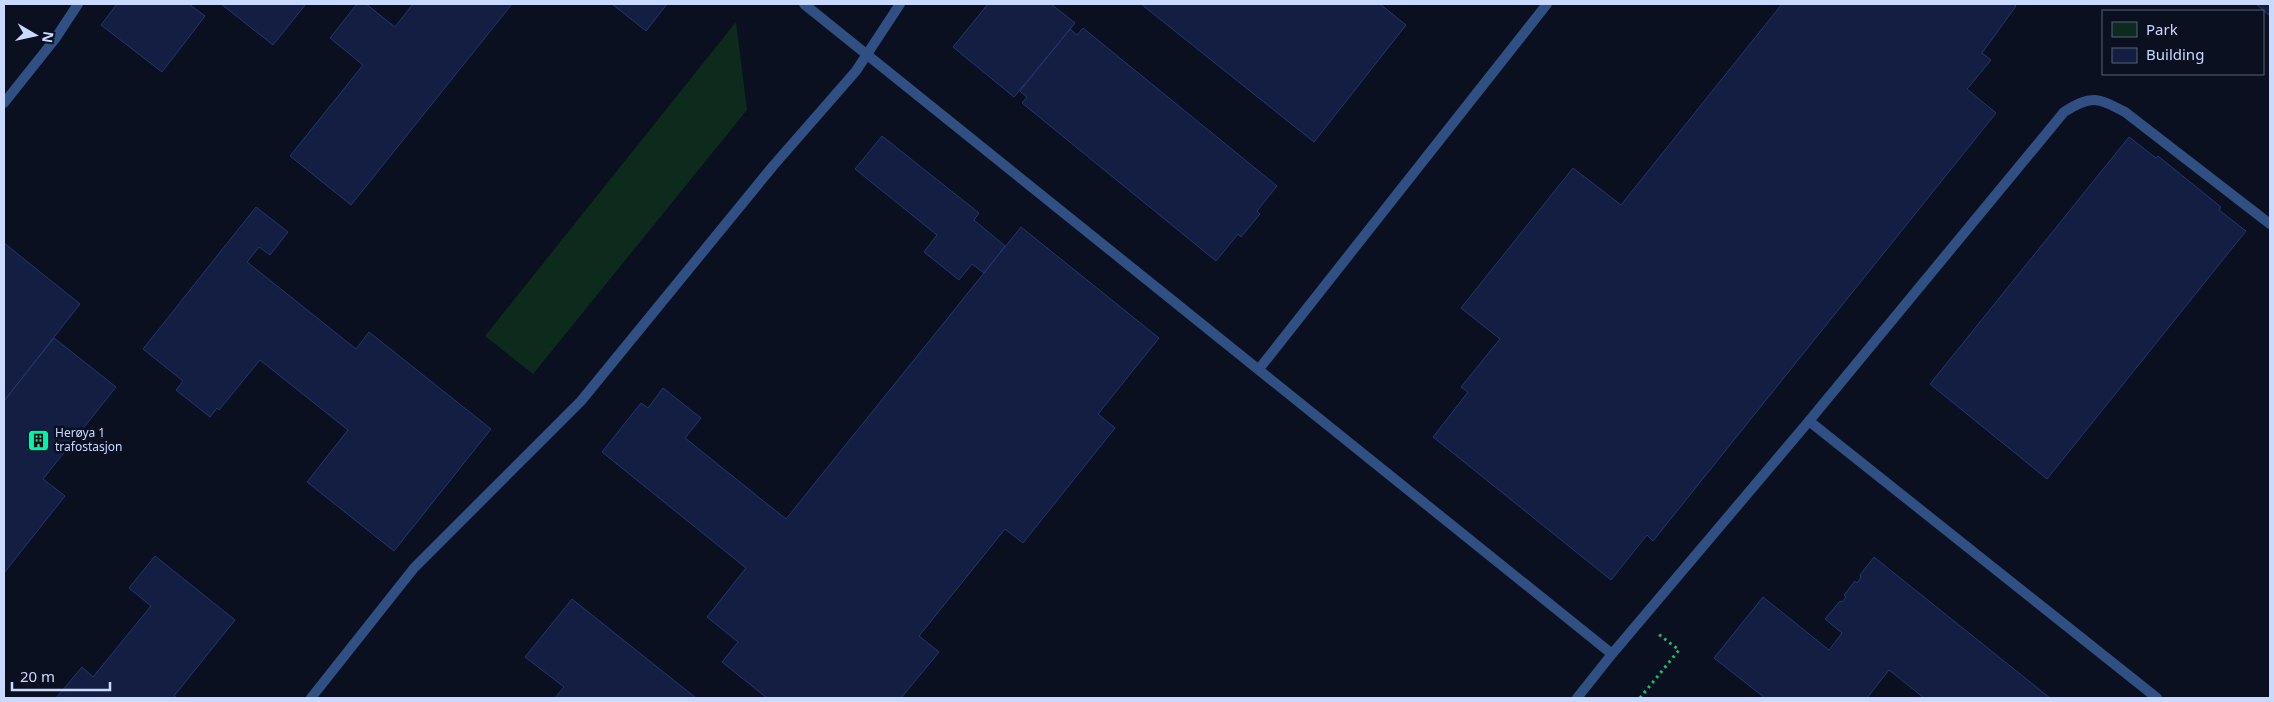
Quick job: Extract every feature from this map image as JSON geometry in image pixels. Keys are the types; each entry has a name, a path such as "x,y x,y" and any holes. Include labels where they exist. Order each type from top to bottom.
{"lane":[{"path":"4,102 55,39 78,4"},
{"path":"804,4 1612,654"},
{"path":"311,698 414,568 581,401 773,166 856,71 900,4"},
{"path":"1259,369 1547,4"},
{"path":"1577,698 2064,112 2082,101 2102,100 2125,112 2270,224"},
{"path":"1809,421 2157,698"}],"path":[{"path":"1640,620 1679,650 1640,698"}],"green space":[{"path":"736,22 747,110 533,374 485,336"}],"building":[{"path":"117,4 189,4 205,16 162,72 101,25"},
{"path":"221,4 306,4 273,45"},
{"path":"357,4 366,4 395,27 413,4 512,4 351,205 290,156 363,65 330,38"},
{"path":"612,4 667,4 646,31"},
{"path":"988,4 1051,4 1075,23 1014,97 953,47"},
{"path":"1141,4 1380,4 1406,25 1314,142"},
{"path":"1782,4 2013,4 2016,6 1982,53 1991,60 1967,89 1996,113 1653,541 1647,535 1611,580 1433,437 1468,392 1461,387 1500,339 1461,308 1573,168 1621,205"},
{"path":"2256,4 2270,4 2270,16 2264,10"},
{"path":"1083,28 1277,186 1257,211 1260,214 1241,237 1238,234 1216,261 1022,103 1027,97 1020,91 1070,29 1077,35"},
{"path":"882,136 979,213 974,220 1005,246 984,273 972,264 959,280 924,252 937,235 855,169"},
{"path":"2129,137 2156,158 2158,156 2221,207 2219,210 2246,231 2047,479 1930,384"},
{"path":"256,207 288,232 270,255 259,247 247,262 356,349 369,332 491,429 394,551 307,482 348,430 260,360 219,410 217,408 210,417 176,390 183,381 143,349"},
{"path":"1021,227 1159,338 1098,414 1115,428 1023,543 1005,529 919,636 939,652 901,698 767,698 722,662 738,642 707,617 746,568 602,452 641,403 648,408 663,388 701,418 685,438 786,519"},
{"path":"4,243 80,304 4,401"},
{"name":"Herøya 1 trafostasjon","path":"54,338 116,387 43,479 65,496 4,573 4,401"},
{"path":"155,556 235,620 174,696 177,698 56,698 82,667 93,677 151,606 129,588"},
{"path":"1874,557 2050,698 1924,698 1889,670 1867,698 1765,698 1714,658 1763,597 1829,650 1842,633 1825,619 1840,601 1842,602 1846,597 1844,595 1855,581 1857,583 1861,577 1860,575"},
{"path":"572,599 696,698 555,698 564,687 525,657"}],"place":[{"name":"Herøya 1 trafostasjon","path":"39,440"}]}
